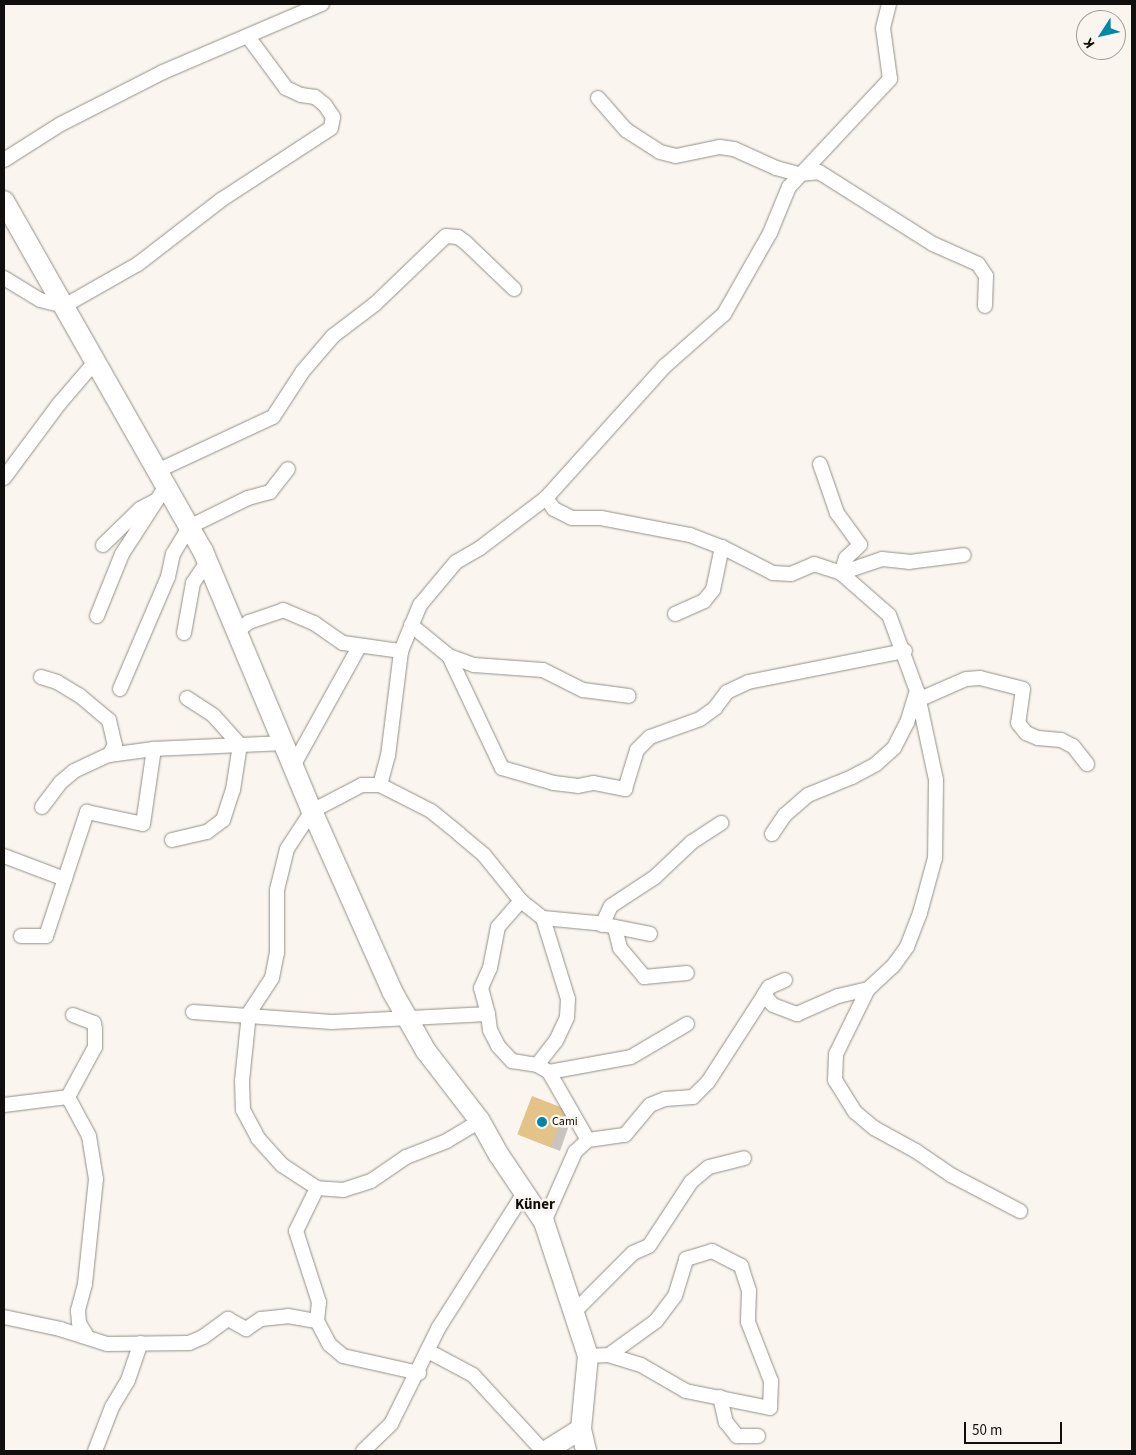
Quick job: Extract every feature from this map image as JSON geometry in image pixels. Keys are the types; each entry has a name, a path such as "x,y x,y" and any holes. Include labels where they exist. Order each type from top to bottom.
{"street":[{"path":"4,160 61,124 163,72 249,38 322,4"},
{"path":"380,784 388,756 401,651 420,605 456,562 480,548 546,498 665,366 724,314 770,233 789,187 798,174 855,119 890,79 883,28 889,4"},
{"path":"4,278 40,300 64,306 138,264 221,200 331,128 333,117 325,105 315,97 301,95 286,88 249,38"},
{"path":"598,98 626,130 660,152 676,156 720,147 734,148 776,168 798,174 819,172 933,244 978,264 986,276 985,306"},
{"path":"4,201 95,362 160,486 189,527 208,561 312,811 392,991 409,1018 426,1052 480,1121 544,1222 588,1356 581,1429 586,1451"},
{"path":"103,544 140,509 160,486 273,417 303,371 333,336 375,304 446,236 458,237 465,242 514,290"},
{"path":"4,478 59,404 95,362"},
{"path":"820,464 837,513 860,545 846,558 841,573"},
{"path":"120,689 168,577 173,554 189,527 248,498 270,492 288,469"},
{"path":"97,616 122,554 160,486"},
{"path":"546,498 554,509 572,518 600,518 690,535 722,547 773,573 791,574 814,564 841,573 890,615 905,651 918,695 936,780 935,858 907,947 893,966 868,989 836,1054 835,1080 855,1112 874,1128 916,1151 951,1175 1020,1211"},
{"path":"674,614 704,601 712,590 722,547"},
{"path":"841,573 882,559 908,562 964,555"},
{"path":"184,633 193,583 208,561"},
{"path":"238,630 249,622 283,610 314,623 343,643 359,647 401,651"},
{"path":"411,625 449,656 474,665 543,670 583,690 629,696"},
{"path":"293,766 359,647"},
{"path":"449,656 502,768 554,783 578,786 594,784 625,789 637,750 650,737 700,719 734,688 748,682 905,651"},
{"path":"41,677 58,682 79,695 109,720 115,745 109,755"},
{"path":"918,695 966,679 980,678 1023,689 1018,722 1026,733 1038,738 1061,740 1073,746 1087,764"},
{"path":"772,834 785,815 808,795 852,777 876,764 894,748 907,723 918,695"},
{"path":"172,840 207,832 223,820 233,790 240,746 214,715 187,698"},
{"path":"42,808 67,777 109,755 154,749 284,743"},
{"path":"21,936 46,936 86,812 143,824 154,749"},
{"path":"480,1121 447,1141 406,1157 370,1181 344,1190 317,1188 282,1165 258,1138 243,1110 242,1081 250,1013 272,978 277,953 277,890 287,849 312,811 362,785 380,784 430,811 459,834 484,855 521,901 543,918 609,926 650,934"},
{"path":"687,973 644,977 620,948 609,926 611,906 655,877 692,842 721,823"},
{"path":"4,856 65,879"},
{"path":"521,901 498,927 490,968 481,988 490,1030 503,1051 512,1061 543,1069 631,1057 687,1024"},
{"path":"543,918 568,999 567,1017 543,1069"},
{"path":"544,1222 576,1152 588,1140 625,1135 634,1128 650,1105 665,1099 693,1097 708,1082 769,987 785,980"},
{"path":"764,994 773,1005 797,1014 838,996 868,989"},
{"path":"193,1012 250,1013 332,1022 488,1014"},
{"path":"68,1097 95,1047 94,1023 73,1015"},
{"path":"543,1069 588,1140"},
{"path":"4,1105 68,1097"},
{"path":"68,1097 89,1136 96,1179 85,1284 78,1311 79,1323 88,1338"},
{"path":"574,1312 633,1253 649,1246 691,1182 709,1167 744,1158"},
{"path":"317,1188 296,1231 319,1302 317,1321 330,1345 343,1356 419,1373"},
{"path":"363,1451 390,1424 419,1373 439,1327 524,1193"},
{"path":"588,1356 609,1355 641,1365 686,1391 770,1408 771,1381 748,1322 749,1291 741,1266 712,1251 686,1259 675,1296 656,1321 609,1355"},
{"path":"4,1317 107,1344 189,1342 204,1337 228,1319 246,1329 261,1319 288,1316 317,1321"},
{"path":"95,1451 112,1406 128,1380 141,1343"},
{"path":"428,1351 473,1375 545,1451 581,1429"},
{"path":"720,1398 726,1422 737,1436 758,1436"}],"building":[{"name":"Cami","path":"532,1096 566,1109 551,1147 517,1134"}],"place":[{"name":"Cami","path":"542,1122"}],"district":[{"name":"Küner","path":"535,1205"}]}
